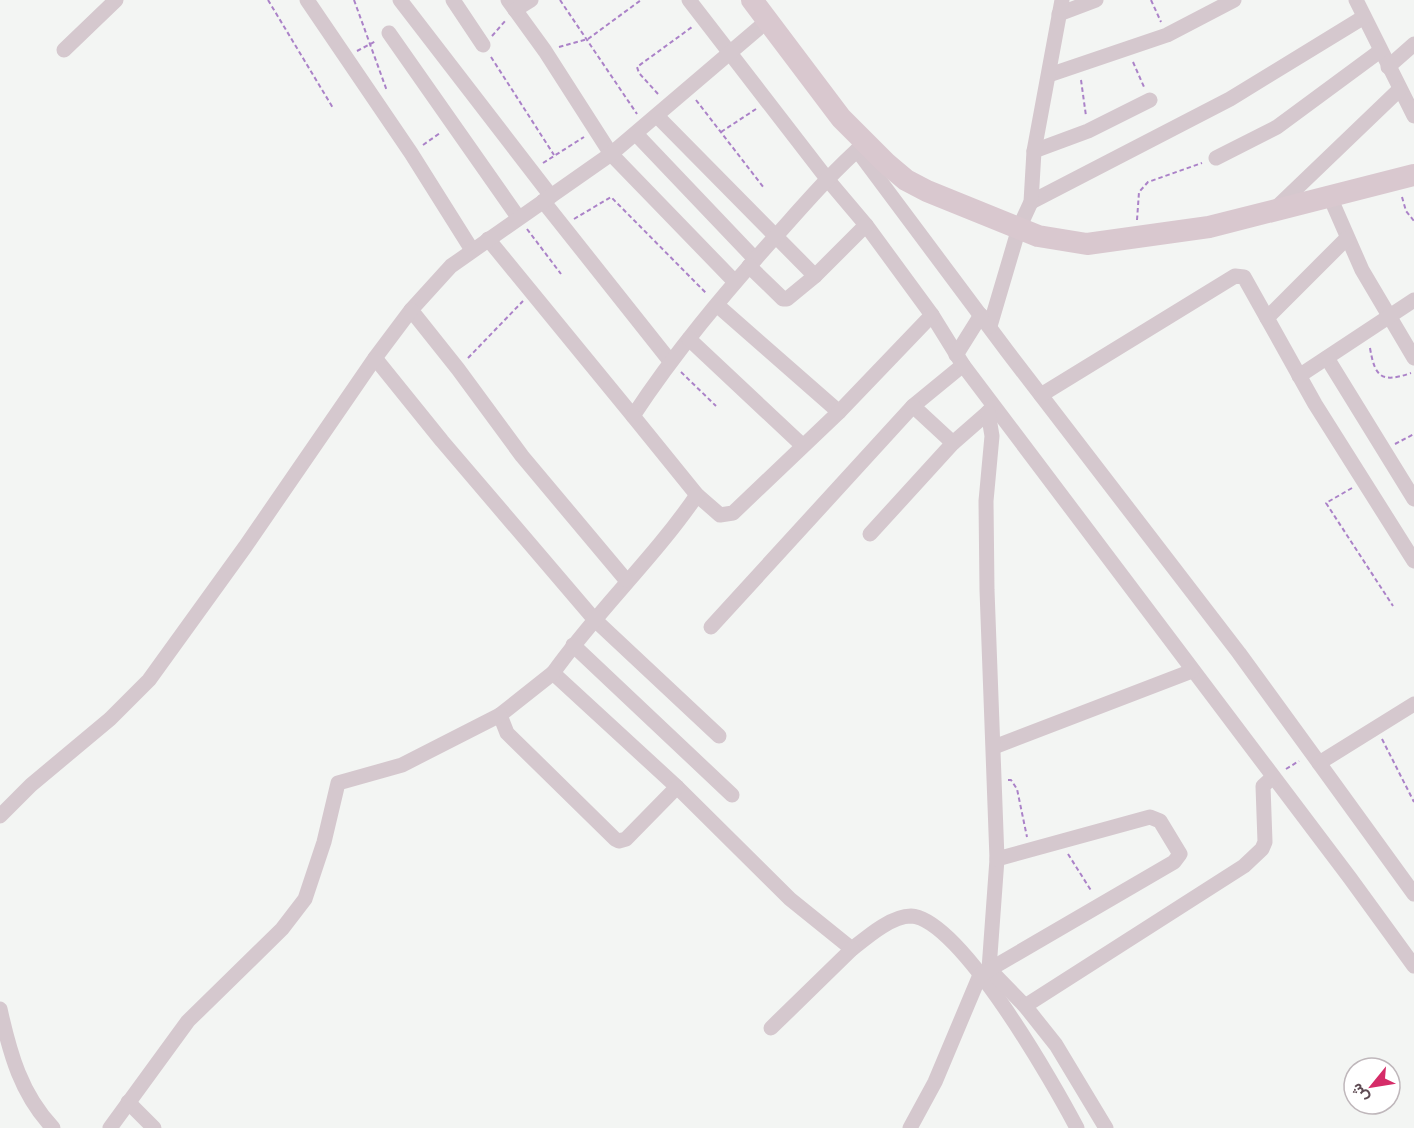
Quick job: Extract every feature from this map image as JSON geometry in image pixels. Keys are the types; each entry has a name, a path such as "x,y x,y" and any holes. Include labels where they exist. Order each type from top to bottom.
{"main road":[{"path":"752,0 861,147 906,180 927,191 1038,236 1087,244 1135,239 1209,227 1406,178"}],"street":[{"path":"64,50 116,0"},
{"path":"307,0 411,153 472,250"},
{"path":"400,0 547,199 564,226 670,361"},
{"path":"453,0 483,45"},
{"path":"531,0 512,5 545,51 611,154 735,282"},
{"path":"689,0 828,180 866,225 932,315 990,410 1273,777 1414,966"},
{"path":"711,627 913,406 959,360 985,320 1031,202 1034,151 1061,7 1096,0"},
{"path":"1049,75 1129,50 1167,35 1234,0"},
{"path":"1356,0 1414,116"},
{"path":"1031,202 1230,99 1364,16"},
{"path":"0,816 31,785 110,719 149,681 245,547 375,358 437,279 472,250 611,154 767,21"},
{"path":"389,33 518,217"},
{"path":"1388,67 1414,44"},
{"path":"1216,158 1277,127 1380,51"},
{"path":"1273,211 1400,89"},
{"path":"1034,151 1088,131 1150,100"},
{"path":"657,116 815,276"},
{"path":"641,130 783,299 791,296 815,276 866,225"},
{"path":"633,416 670,361 735,282 861,147 985,320 1239,653 1414,894"},
{"path":"1330,197 1346,239 1414,358"},
{"path":"488,239 697,495 720,515 733,513 839,412 932,315"},
{"path":"1267,318 1346,239"},
{"path":"1041,395 1235,276 1244,277 1299,376 1414,561"},
{"path":"1299,376 1414,300"},
{"path":"717,305 839,412"},
{"path":"411,310 522,456 626,580"},
{"path":"688,339 802,445"},
{"path":"1327,357 1386,449 1414,498"},
{"path":"375,358 442,441 594,619 719,736"},
{"path":"913,406 953,443"},
{"path":"870,534 953,443 990,410"},
{"path":"910,1128 935,1082 985,972 998,859 987,590 987,501 992,436 990,410"},
{"path":"110,1128 188,1021 282,929 305,899 324,842 338,783 402,765 500,716 553,673 594,619 681,518 697,495"},
{"path":"573,645 732,795"},
{"path":"994,747 1192,671"},
{"path":"553,673 677,787 790,899 852,949"},
{"path":"1316,758 1377,729 1414,704"},
{"path":"500,716 507,734 620,841 626,839 677,787"},
{"path":"1025,1006 1244,866 1260,852 1264,842 1263,786 1273,777"},
{"path":"985,972 1174,862 1180,854 1179,848 1160,821 1150,817 998,859"},
{"path":"771,1028 852,949 895,920 911,916 926,920 1025,1006 1056,1045 1106,1128"},
{"path":"985,972 1042,1063 1077,1128"},
{"path":"0,1009 14,1066 26,1092 54,1128"},
{"path":"128,1102 154,1128"}],"path":[{"path":"268,0 333,108"},
{"path":"354,0 369,44"},
{"path":"560,0 588,39 641,130"},
{"path":"545,51 588,39 641,0"},
{"path":"1151,0 1167,35"},
{"path":"512,5 483,45 554,155 596,130"},
{"path":"669,104 639,73 637,67 703,19"},
{"path":"1129,50 1150,100"},
{"path":"1080,65 1088,131"},
{"path":"687,88 764,188"},
{"path":"721,132 767,102"},
{"path":"411,153 453,125"},
{"path":"1135,239 1139,192 1148,182 1216,158"},
{"path":"1406,178 1406,211 1414,221"},
{"path":"564,226 611,197 717,305"},
{"path":"518,217 561,274"},
{"path":"458,369 531,293"},
{"path":"1367,331 1373,365 1382,377 1392,380 1414,372"},
{"path":"670,361 716,406"},
{"path":"1386,449 1414,434"},
{"path":"1364,481 1326,503 1393,606"},
{"path":"1377,729 1414,802"},
{"path":"1273,777 1316,758"},
{"path":"994,779 1011,780 1014,784 1030,849"},
{"path":"1061,841 1099,904"}]}
